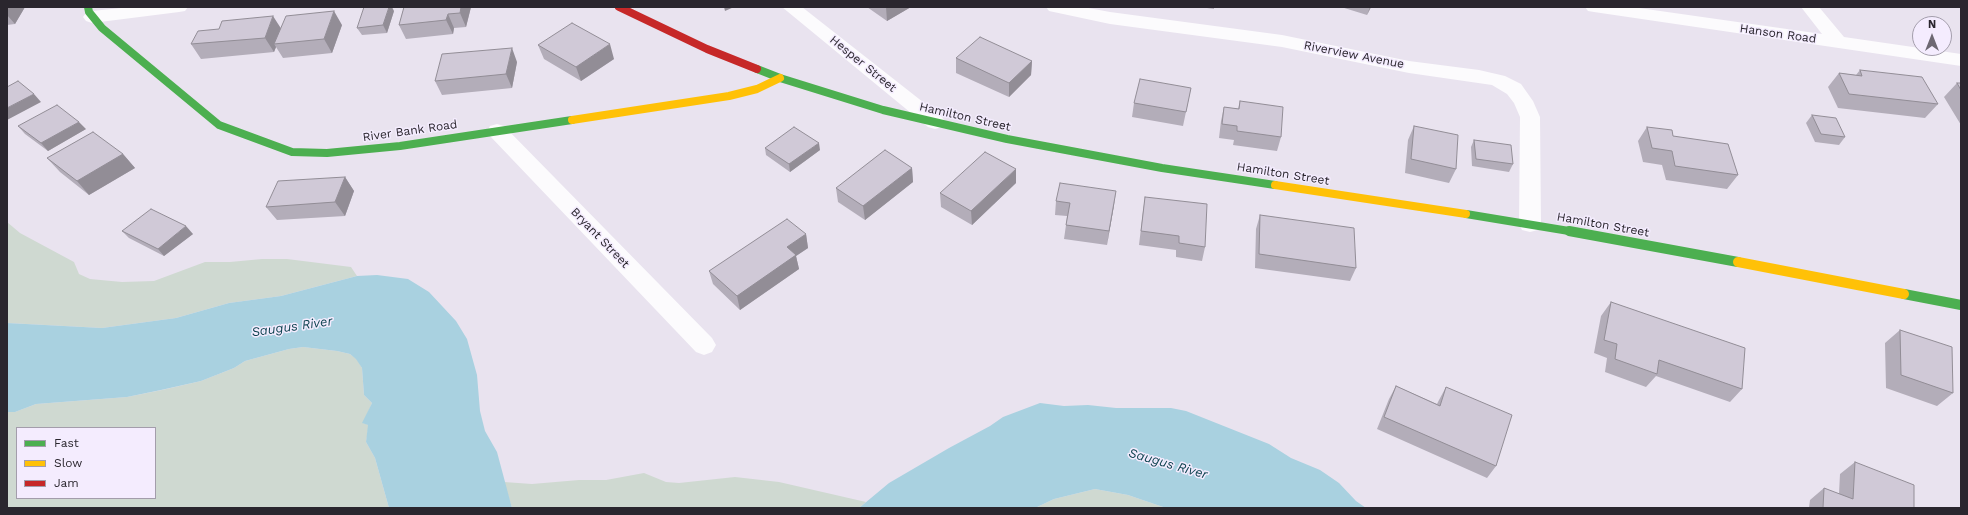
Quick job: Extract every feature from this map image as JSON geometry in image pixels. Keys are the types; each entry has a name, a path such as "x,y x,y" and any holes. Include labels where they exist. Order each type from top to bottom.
{"main road":[{"name":"Hamilton Street","path":"619,7 707,49 780,78 883,110 1014,140 1162,168 1530,224 1779,269 1961,305"},
{"name":"River Bank Road","path":"90,12 102,28 220,125 260,142 292,152 328,153 386,148 729,96 757,89 780,78"}],"street":[{"path":"90,12 179,7"},
{"name":"Hesper Street","path":"791,7 935,122"},
{"name":"Riverview Avenue","path":"1055,7 1110,18 1275,40 1409,66 1498,80 1514,89 1523,101 1530,117 1530,224"},
{"name":"Hanson Road","path":"1594,7 1961,60"},
{"path":"1810,7 1839,43"},
{"name":"Bryant Street","path":"497,131 704,345"}],"shaded area":[{"path":"7,222 20,233 74,262 79,274 90,279 122,282 154,281 205,262 230,262 262,259 287,259 351,267 357,276 281,296 229,303 176,318 102,328 7,323"},
{"path":"303,347 337,351 350,354 357,359 362,368 364,395 372,403 363,423 369,425 366,442 375,458 389,508 7,508 7,412 15,412 36,404 127,397 162,390 201,381 234,368 245,361 289,349"},
{"path":"644,473 666,482 679,483 735,477 779,482 866,502 859,508 512,508 504,482 532,484 579,480 606,480"},
{"path":"1095,489 1128,495 1166,508 1035,508 1054,499"}],"water":[{"name":"Saugus River","path":"377,275 408,279 429,292 456,321 467,339 477,375 480,411 485,431 497,452 512,508 389,508 375,458 366,442 368,425 362,423 372,403 364,395 362,368 356,359 350,354 337,351 303,347 289,349 245,361 234,368 201,381 161,390 127,397 36,404 15,412 7,412 7,323 102,328 176,318 229,303 281,296 357,276"},
{"name":"Saugus River","path":"1040,403 1064,406 1088,405 1116,408 1171,408 1186,411 1269,444 1291,458 1320,470 1339,483 1356,501 1366,508 1166,508 1128,495 1095,489 1054,499 1035,508 859,508 889,483 949,448 990,426 1003,417"}],"building":[{"path":"364,7 389,7 383,25 357,28"},
{"path":"404,7 461,7 460,13 448,14 446,20 399,25"},
{"path":"334,11 324,39 274,44 286,16"},
{"path":"273,16 265,38 191,44 198,31 219,29 222,21"},
{"path":"572,23 610,44 576,67 538,45"},
{"path":"980,37 1032,61 1009,83 956,58"},
{"path":"512,48 506,74 435,81 442,54"},
{"path":"1860,70 1922,77 1938,104 1849,94 1839,73 1862,76"},
{"path":"1140,79 1191,88 1186,112 1134,103"},
{"path":"18,81 34,94 7,108 7,87"},
{"path":"1957,83 1961,83 1961,90"},
{"path":"1240,101 1283,107 1281,137 1237,131 1237,126 1222,124 1224,107 1239,109"},
{"path":"57,105 79,122 41,143 18,126"},
{"path":"1812,115 1836,118 1845,137 1821,134"},
{"path":"1414,126 1458,135 1456,169 1411,159"},
{"path":"794,127 819,143 789,164 765,148"},
{"path":"1647,127 1672,130 1673,136 1728,144 1738,175 1675,166 1672,151 1652,148"},
{"path":"93,132 123,154 77,181 47,158"},
{"path":"1474,140 1511,145 1513,164 1476,159"},
{"path":"885,150 912,168 863,206 836,188"},
{"path":"985,152 1016,169 971,211 940,193"},
{"path":"345,177 335,202 266,207 278,181"},
{"path":"1060,183 1116,191 1109,231 1066,225 1070,203 1056,201"},
{"path":"1145,197 1207,204 1205,247 1179,243 1179,236 1141,231"},
{"path":"151,209 186,226 158,249 122,231"},
{"path":"1260,215 1354,228 1356,268 1259,254"},
{"path":"787,219 806,234 787,247 796,255 737,296 709,271"},
{"path":"1611,302 1745,348 1742,389 1659,360 1657,374 1615,359 1617,344 1604,340"},
{"path":"1900,330 1952,347 1953,393 1901,375"},
{"path":"1396,386 1440,406 1446,387 1512,415 1496,466 1384,417"},
{"path":"1855,462 1914,485 1914,508 1823,508 1824,488 1853,499"}],"traffic: fast":[{"path":"88,7 89,12 102,28 219,125 292,152 327,153 400,146 572,120"},
{"path":"757,69 780,78 883,110 1007,139 1162,168 1275,185"},
{"path":"1466,214 1530,224 1738,262"},
{"path":"1904,294 1961,305"}],"traffic: slow":[{"path":"572,120 729,96 757,89 780,78"},
{"path":"1275,185 1466,214"},
{"path":"1738,262 1904,294"}],"traffic: jam":[{"path":"619,7 707,49 757,69"}]}
